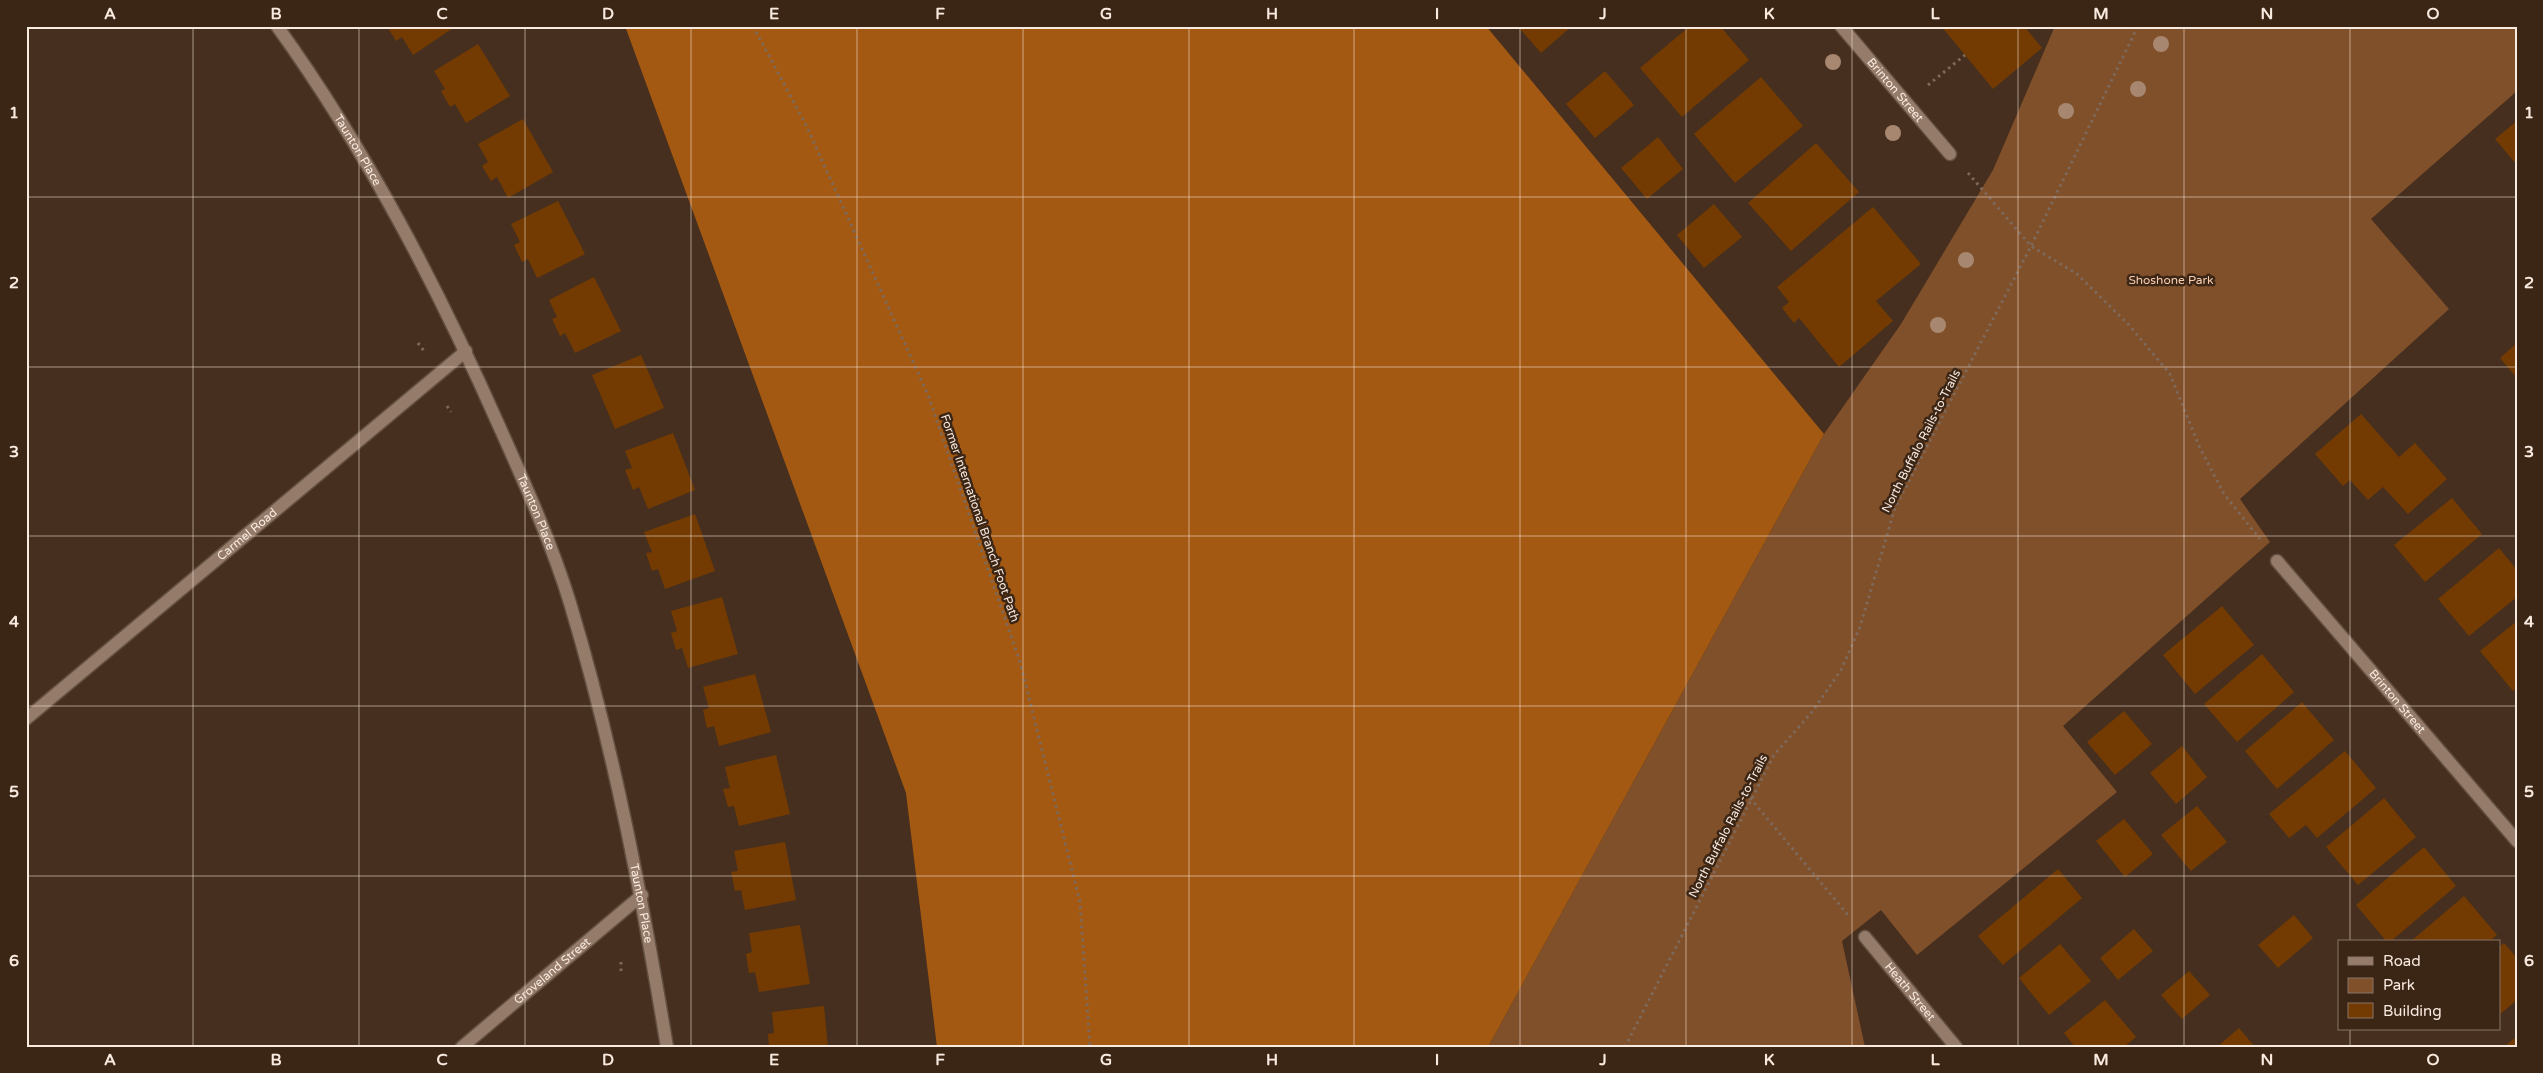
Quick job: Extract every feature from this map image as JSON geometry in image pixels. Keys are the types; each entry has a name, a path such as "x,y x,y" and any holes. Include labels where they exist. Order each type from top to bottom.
{"street":[{"name":"Taunton Place","path":"277,26 379,185 466,351 521,474 569,600 594,686 642,895 667,1047"},
{"name":"Brinton Street","path":"1841,26 1950,154"},
{"name":"Carmel Road","path":"26,719 466,351"},
{"name":"Brinton Street","path":"2277,561 2517,841"},
{"name":"Groveland Street","path":"462,1047 642,895"},
{"name":"Heath Street","path":"1865,937 1956,1047"}],"path":[{"name":"Former International Branch Foot Path","path":"752,26 806,125 928,394 1020,662 1080,902 1090,1047"},
{"name":"North Buffalo Rails-to-Trails","path":"1625,1047 1750,798 1774,755 1812,712 1841,670 1860,627 1874,573 1895,508 2031,246 2138,26"},
{"path":"1929,84 1965,55"},
{"path":"1950,154 2031,246 2077,274 2128,324 2170,374 2199,446 2224,494 2277,561"},
{"path":"447,406 451,412"},
{"path":"1750,798 1865,937"}],"green space":[{"name":"Shoshone Park","path":"2055,26 2517,26 2517,91 2371,219 2449,309 2240,499 2270,542 2063,726 2117,792 1917,955 1881,910 1842,941 1865,1047 1488,1047 1824,434 1901,324 1993,170"}],"shaded area":[{"path":"625,26 1486,26 1824,434 1488,1047 937,1047 906,793"}],"building":[{"path":"387,26 456,26 413,55 402,37 396,41"},
{"path":"1523,26 1572,26 1541,53 1520,29"},
{"path":"1690,26 1720,26 1749,60 1682,117 1640,68"},
{"path":"1941,26 2024,26 2042,48 1993,89"},
{"path":"478,44 510,96 466,123 455,104 450,107 441,91 445,89 434,71"},
{"path":"1605,71 1634,105 1595,138 1566,104"},
{"path":"1761,77 1803,126 1735,183 1694,134"},
{"path":"523,119 553,172 508,198 497,177 491,181 482,166 488,162 478,144"},
{"path":"2517,121 2517,165 2495,139"},
{"path":"1658,137 1683,169 1647,199 1621,168"},
{"path":"1816,143 1859,192 1791,251 1748,203"},
{"path":"558,201 585,254 537,278 528,259 522,262 514,245 520,242 511,224"},
{"path":"1714,204 1742,237 1704,268 1677,235"},
{"path":"1873,207 1921,264 1876,301 1893,321 1839,367 1799,318 1794,323 1782,308 1789,302 1777,287"},
{"path":"594,277 621,331 575,353 565,333 560,336 552,319 557,317 549,300"},
{"path":"2517,343 2517,378 2500,358"},
{"path":"641,355 664,408 615,429 592,375"},
{"path":"2361,414 2399,457 2415,443 2447,479 2408,514 2383,487 2368,500 2350,480 2343,486 2315,454"},
{"path":"673,433 695,490 648,509 639,487 633,490 625,470 632,468 625,451"},
{"path":"2452,498 2482,534 2425,582 2394,545"},
{"path":"695,514 715,571 665,589 658,569 652,571 646,553 652,552 644,532"},
{"path":"2499,548 2517,570 2517,597 2469,636 2438,599"},
{"path":"722,597 738,654 688,668 682,648 676,650 671,633 677,631 671,611"},
{"path":"2222,606 2254,645 2195,694 2163,655"},
{"path":"2517,621 2517,688 2513,691 2480,651"},
{"path":"2262,654 2294,692 2237,742 2204,704"},
{"path":"755,674 771,732 719,746 714,726 707,728 703,710 709,708 703,687"},
{"path":"2302,702 2334,740 2277,789 2245,751"},
{"path":"2124,711 2152,744 2115,775 2087,742"},
{"path":"2182,746 2207,777 2176,804 2150,773"},
{"path":"2345,751 2376,788 2317,838 2306,825 2289,838 2269,814"},
{"path":"776,755 790,814 739,826 734,806 728,807 723,789 730,788 725,767"},
{"path":"2384,798 2416,837 2358,885 2326,847"},
{"path":"2197,806 2227,842 2191,871 2161,835"},
{"path":"2124,819 2153,854 2125,877 2096,841"},
{"path":"785,842 796,900 745,910 741,890 735,891 731,872 738,871 734,851"},
{"path":"2424,847 2456,886 2392,940 2385,940 2356,905"},
{"path":"2058,869 2082,898 2003,965 1978,936"},
{"path":"2464,896 2497,935 2491,940 2412,940"},
{"path":"2294,915 2313,938 2278,968 2258,945"},
{"path":"800,925 810,984 759,992 755,972 749,973 746,954 752,952 749,933"},
{"path":"2134,929 2153,951 2118,980 2100,958"},
{"path":"2504,943 2517,958 2517,1000 2500,1014 2500,946"},
{"path":"2060,944 2091,981 2049,1015 2019,978"},
{"path":"2189,971 2210,995 2182,1019 2161,995"},
{"path":"2105,1000 2136,1037 2124,1047 2075,1047 2064,1033"},
{"path":"824,1006 828,1047 769,1047 768,1034 774,1033 772,1012"},
{"path":"2239,1028 2255,1047 2217,1047"},
{"path":"2517,1036 2517,1047 2504,1047"}]}
